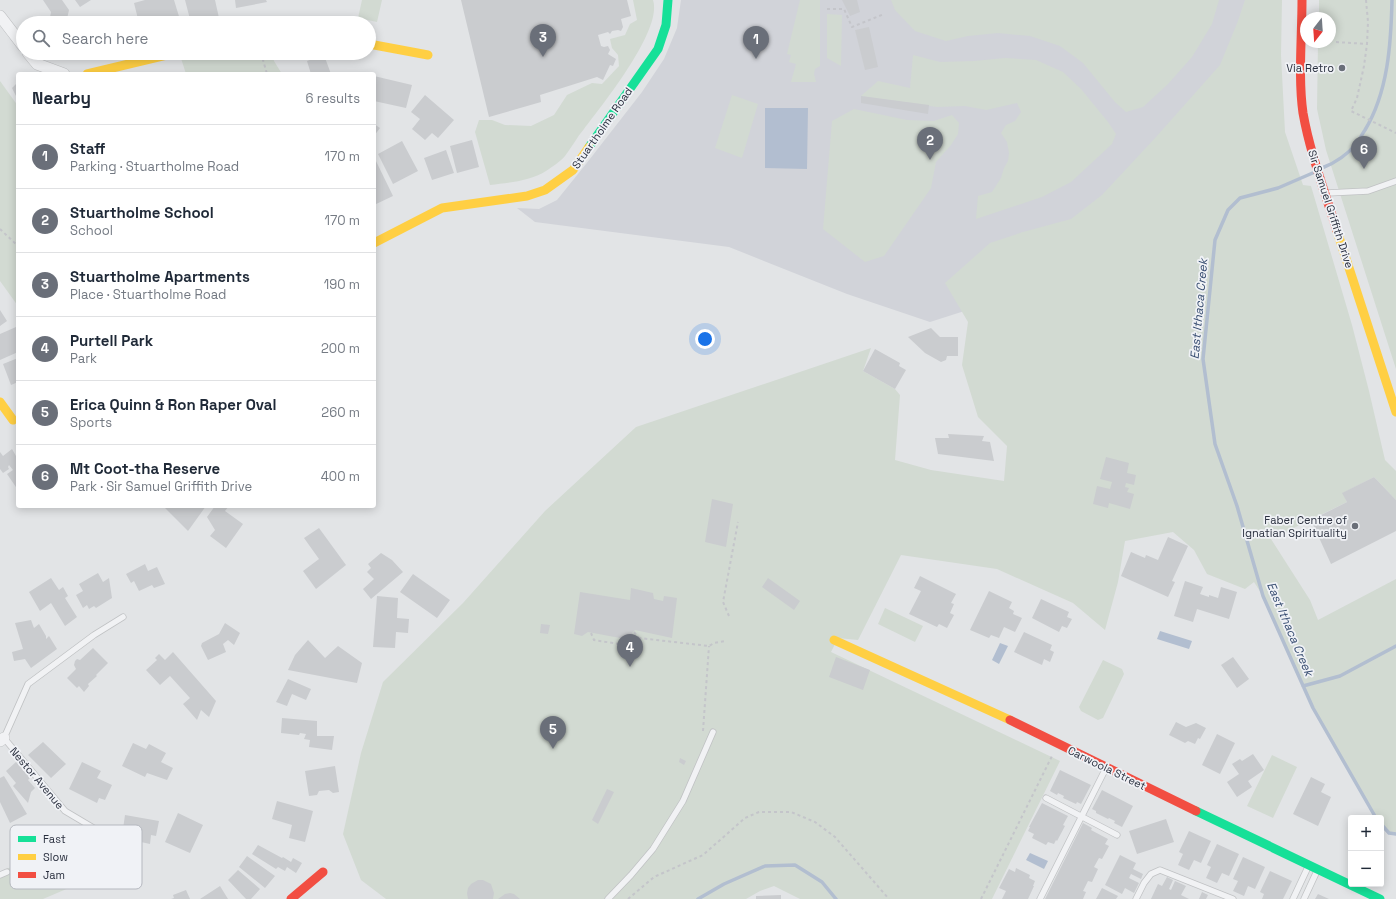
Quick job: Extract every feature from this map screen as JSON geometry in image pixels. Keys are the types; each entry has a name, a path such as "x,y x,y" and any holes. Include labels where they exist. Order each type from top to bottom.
{"main road":[{"name":"Stuartholme Road","path":"376,242 442,208 527,196 545,190 573,170 658,48 666,30 668,0"},
{"name":"Sir Samuel Griffith Drive","path":"1302,0 1301,80 1303,112 1323,189 1396,412"},
{"path":"376,45 428,55"},
{"path":"95,72 146,60"},
{"path":"0,402 12,421"},
{"name":"Carwoola Street","path":"834,640 992,711 1106,768 1380,899"},
{"path":"291,899 323,872"}],"street":[{"path":"0,16 16,37"},
{"path":"34,60 37,64 59,72"}],"lane":[{"path":"1323,189 1368,191 1396,180"},
{"path":"2,740 9,730 28,684 94,635 123,617"},
{"path":"608,899 631,876 653,849 683,801 712,732"},
{"name":"Nestor Avenue","path":"2,740 65,810 89,825"},
{"path":"1040,899 1106,768"},
{"path":"1046,798 1117,835"},
{"path":"1292,899 1309,865"},
{"path":"1304,899 1318,869"},
{"path":"1136,899 1150,874 1160,870 1232,899"},
{"path":"0,875 7,872"}],"path":[{"path":"1366,0 1368,22 1364,66 1357,98 1350,111 1396,133"},
{"path":"827,9 844,9 852,27 884,14"},
{"path":"1336,42 1367,44"},
{"path":"262,60 266,72"},
{"path":"0,229 16,244"},
{"path":"730,616 723,602 738,522"},
{"path":"634,632 639,638"},
{"path":"591,633 594,640 625,645 639,638 709,646 714,643 726,641"},
{"path":"703,731 709,646"},
{"path":"982,899 1057,744"},
{"path":"628,899 654,877 703,855 745,818 759,812 790,812 815,822 835,836 889,899"}],"shaded area":[{"path":"362,0 382,0 377,22 376,16 358,16"},
{"path":"633,0 653,0 654,13 649,29 629,67 565,156 546,171 533,177 519,181 490,185 475,132 479,120 492,120 505,125 531,126 554,115 567,95 592,83 602,84 619,66 618,55 612,48 610,39 625,35 630,24 637,20"},
{"path":"681,0 1274,0 1280,155 977,307 930,322 847,294 729,247 535,222 517,208 539,209 557,200 586,164 642,92 664,59 677,28"},
{"path":"800,0 820,0 820,66 815,69 814,74 816,82 791,82 796,64 789,62 791,55 787,54"},
{"path":"891,0 1219,0 1212,24 1192,57 1168,84 1143,107 1126,112 1115,102 1083,63 1060,46 1030,36 998,33 968,36 946,41 915,31 895,10"},
{"path":"1245,0 1282,0 1281,55 1285,132 1303,185 1311,186 1352,325 1385,460 1396,471 1396,500 1374,477 1343,493 1347,502 1271,539 1310,600 1318,620 1396,579 1396,834 1387,831 1384,828 1384,815 1374,815 1313,708 1263,596 1254,582 1245,589 1207,574 1194,550 1173,532 1125,541 1118,582 1105,630 1073,603 997,569 901,555 858,640 838,638 831,652 1060,761 992,899 800,899 774,886 760,891 746,899 386,899 361,880 343,834 361,753 383,682 463,603 545,511 636,427 871,348 863,371 895,389 900,395 895,460 931,470 1004,481 1007,446 978,417 962,365 968,322 945,283 990,243 1071,219 1102,195 1220,65"},
{"path":"1319,0 1396,0 1396,369 1326,150 1317,109 1318,48 1336,48 1336,12 1319,12"},
{"path":"827,14 842,15 841,66 827,58"},
{"path":"913,55 940,62 1005,58 1036,60 1063,72 1081,89 1108,122 1116,134 1112,144 1071,182 1042,197 976,219 978,196 992,192 1001,178 1008,161 1009,153 1007,142 1001,133 1006,125 1015,121 1021,112 1017,103 986,110 965,106 937,107 861,96 878,81 910,88"},
{"path":"182,60 274,60 281,72 185,72"},
{"path":"0,81 16,103 16,303 0,281"},
{"path":"732,95 758,104 742,158 715,148"},
{"path":"854,109 907,120 934,121 952,115 959,123 958,134 951,145 936,162 931,188 884,256 865,262 823,229 832,121"},
{"path":"885,608 923,626 915,642 878,624"},
{"path":"1103,660 1122,669 1124,674 1103,718 1098,720 1081,711 1079,707"},
{"path":"1272,755 1297,767 1273,818 1247,806"},
{"path":"10,867 10,889 66,889 43,899 0,899 0,872"}],"water":[{"path":"765,108 808,108 807,169 765,168"},
{"path":"1160,631 1192,641 1189,649 1157,639"},
{"path":"1000,643 1008,646 999,664 992,660"},
{"path":"1030,853 1048,861 1044,869 1026,860"}],"building":[{"path":"43,0 62,0 69,10 68,16 50,16 51,12"},
{"path":"75,0 91,0 80,7"},
{"path":"145,0 174,0 179,16 137,16 134,3"},
{"path":"185,0 215,0 219,16 189,16"},
{"path":"235,0 266,0 267,2 236,8"},
{"path":"461,0 627,0 631,16 621,19 623,27 621,31 612,31 610,34 608,32 598,35 601,46 608,46 610,50 608,54 616,59 613,66 610,65 603,80 597,77 540,95 541,102 489,117"},
{"path":"842,0 857,0 860,12 850,16"},
{"path":"869,27 878,67 865,70 855,30"},
{"path":"326,60 330,72 310,72 307,61"},
{"path":"376,76 412,85 406,108 376,101"},
{"path":"16,84 16,96 12,88"},
{"path":"425,95 454,120 438,138 432,133 425,140 412,129 420,119 411,112"},
{"path":"861,96 929,105 928,114 861,103"},
{"path":"376,125 380,128 376,133"},
{"path":"472,140 479,167 457,173 450,146"},
{"path":"402,141 418,171 393,184 378,154"},
{"path":"446,150 454,173 432,180 424,158"},
{"path":"376,161 393,196 376,204"},
{"path":"0,310 7,321 0,326"},
{"path":"16,327 16,353 0,360 0,334"},
{"path":"931,328 940,337 958,337 958,356 947,356 946,360 941,362 925,353 908,337"},
{"path":"875,349 900,363 899,366 906,370 895,389 863,371"},
{"path":"16,359 16,383 11,385 3,364"},
{"path":"948,434 984,436 982,441 990,442 994,461 938,454 935,438 949,438"},
{"path":"12,449 16,456 16,487 7,474 13,470 9,465 9,469 3,473 0,469 0,452 3,456"},
{"path":"1106,457 1129,463 1127,473 1136,475 1134,485 1126,483 1125,487 1129,488 1127,492 1134,494 1130,509 1109,503 1108,508 1093,504 1097,486 1110,489 1112,482 1100,479"},
{"name":"Faber Centre of Ignatian Spirituality","path":"1374,477 1396,500 1396,531 1331,564 1311,520 1347,502 1342,493"},
{"path":"712,499 733,504 726,547 705,542"},
{"path":"165,508 205,508 188,531"},
{"path":"214,508 227,508 225,511 243,524 226,548 210,536 215,530 207,517"},
{"path":"319,528 346,565 316,589 303,571 319,559 304,538"},
{"path":"1168,537 1188,546 1172,581 1175,582 1168,597 1121,576 1131,552 1145,558 1146,555 1158,560"},
{"path":"381,553 392,560 403,572 371,599 363,589 374,579 367,572 371,568 368,564"},
{"path":"145,564 148,571 157,567 165,584 154,588 152,585 139,591 134,581 131,583 126,574"},
{"path":"98,573 103,582 109,578 112,598 96,608 94,606 89,609 87,605 83,608 76,595 83,591 79,584"},
{"path":"413,574 450,600 437,618 400,592"},
{"path":"920,576 956,594 951,603 954,604 950,613 954,615 947,628 939,624 937,627 909,614 921,591 914,588"},
{"path":"51,578 59,590 63,587 68,596 65,598 77,617 65,626 51,603 40,611 29,592"},
{"path":"768,578 800,601 794,610 762,587"},
{"path":"1185,581 1203,587 1200,594 1209,597 1209,595 1218,598 1221,587 1237,592 1229,619 1197,609 1193,622 1174,616"},
{"path":"631,588 653,593 654,599 663,601 664,596 677,598 672,638 635,630 632,633 637,639 625,645 620,638 588,632 582,636 574,634 580,592 630,600"},
{"path":"989,591 1012,602 1009,608 1014,611 1013,614 1022,618 1015,632 1004,627 999,638 991,635 989,638 970,630"},
{"path":"377,596 398,598 397,618 409,619 408,633 396,632 395,648 373,647"},
{"path":"1041,599 1069,612 1067,617 1072,619 1067,628 1062,626 1059,632 1032,618"},
{"path":"31,620 34,628 39,624 46,636 46,639 49,636 57,649 31,668 25,659 14,661 12,652 23,649 15,623"},
{"path":"225,623 240,633 234,645 228,640 223,644 226,652 208,660 201,646 202,643 219,634"},
{"path":"541,624 550,625 548,634 540,633"},
{"path":"1024,632 1052,645 1050,650 1054,652 1050,662 1044,659 1042,665 1014,652"},
{"path":"308,640 325,658 338,646 362,663 357,683 288,670 295,655"},
{"path":"93,648 108,663 88,684 89,686 84,692 79,686 77,688 67,678 76,669 74,665 75,661 77,659 80,660"},
{"path":"173,652 216,701 209,717 201,710 197,720 183,704 190,698 170,676 160,685 146,670 157,660 155,658 159,654 165,660"},
{"path":"836,657 870,670 863,690 829,677"},
{"path":"1233,657 1249,679 1237,688 1221,665"},
{"path":"288,679 311,689 306,700 292,694 287,706 276,702"},
{"path":"282,718 317,721 317,736 334,736 332,750 309,747 310,740 304,739 306,734 300,733 299,735 281,733"},
{"path":"1176,722 1186,727 1196,723 1206,728 1200,739 1198,738 1195,744 1188,741 1185,743 1169,735"},
{"path":"1217,734 1235,743 1220,774 1202,765"},
{"path":"43,742 66,764 51,778 28,755"},
{"path":"133,743 146,749 149,744 166,753 161,762 173,768 167,780 147,773 145,777 122,766"},
{"path":"1253,754 1264,770 1248,781 1252,787 1237,797 1227,782 1239,774 1232,764 1240,759 1242,761"},
{"path":"680,758 686,761 684,765 679,762"},
{"path":"16,762 30,778 28,780 35,788 31,792 28,803 13,786 16,783 6,771"},
{"path":"82,762 101,771 97,778 112,785 105,800 99,798 97,803 69,789"},
{"path":"335,766 339,792 333,793 329,790 319,791 317,795 309,796 305,771"},
{"path":"1060,770 1091,785 1081,804 1077,802 1076,804 1063,798 1064,796 1058,793 1057,795 1050,791"},
{"path":"4,776 27,814 10,823 0,802 0,778"},
{"path":"1311,777 1325,784 1321,792 1331,797 1318,826 1293,814"},
{"path":"607,789 614,792 598,824 592,820"},
{"path":"1102,790 1133,806 1122,827 1114,823 1115,821 1096,813 1096,811 1092,809"},
{"path":"277,801 313,811 305,842 289,838 292,825 272,819"},
{"path":"1042,803 1068,816 1063,825 1065,826 1054,844 1048,842 1046,845 1032,838 1034,834 1028,831"},
{"path":"178,813 203,825 190,853 165,842"},
{"path":"125,815 159,821 156,836 151,835 150,844 142,842 142,825 124,825"},
{"path":"1166,819 1174,842 1137,854 1129,831"},
{"path":"1083,823 1092,828 1091,830 1108,839 1105,844 1109,846 1102,859 1099,858 1094,867 1098,869 1092,882 1088,881 1083,891 1086,892 1083,899 1045,899"},
{"path":"1189,831 1211,841 1201,863 1194,860 1189,870 1178,865 1183,854 1179,852"},
{"path":"1217,844 1239,854 1229,876 1222,873 1217,883 1206,878 1211,867 1207,865"},
{"path":"258,845 291,862 293,858 302,863 296,873 287,867 285,871 278,867 276,869 252,854"},
{"path":"1120,855 1136,863 1133,869 1143,874 1141,879 1131,874 1129,878 1139,883 1134,893 1125,888 1122,894 1105,885"},
{"path":"247,856 275,876 265,888 239,867"},
{"path":"1243,857 1265,867 1255,889 1248,886 1244,896 1233,891 1238,881 1233,879"},
{"path":"1016,868 1030,875 1029,878 1035,881 1034,886 1028,899 1002,899 1006,891 999,888 1009,869 1015,872"},
{"path":"238,870 260,889 251,899 246,899 228,880"},
{"path":"1270,871 1292,881 1283,899 1262,899 1264,894 1260,892"},
{"path":"1167,877 1173,880 1169,889 1171,890 1175,881 1186,886 1181,895 1189,899 1151,899 1158,884 1162,886"},
{"path":"478,880 483,880 491,884 494,893 493,899 468,899 468,888 471,884"},
{"path":"220,886 228,899 200,899"},
{"path":"1102,888 1118,896 1116,899 1096,899"},
{"path":"186,890 190,899 171,899 174,898 173,895"},
{"path":"1202,892 1208,895 1206,899 1199,899"},
{"path":"505,894 514,894 520,899 498,899"},
{"path":"1318,894 1329,899 1315,899"},
{"path":"781,895 781,899 756,899 756,896"}],"waterway":[{"name":"East Ithaca Creek","path":"1322,168 1332,164 1350,151 1359,140 1373,115 1379,100 1387,67 1391,34 1392,0"},
{"name":"East Ithaca Creek","path":"1315,172 1278,188 1240,198 1228,210 1215,240 1203,359 1215,444 1237,506 1263,596 1313,708 1374,815"},
{"path":"1303,686 1340,676 1396,646"},
{"name":"East Ithaca Creek","path":"1384,827 1389,833 1396,834"},
{"path":"698,899 724,884 765,866 795,865 822,882 836,899"}],"traffic: fast":[{"path":"589,147 658,49 666,25 668,0"},
{"path":"1196,811 1380,899"}],"traffic: slow":[{"path":"376,45 428,55"},
{"path":"95,72 146,60"},
{"path":"376,242 442,208 527,196 545,190 573,170 589,147"},
{"path":"1337,231 1396,412"},
{"path":"0,402 13,420"},
{"path":"834,640 1010,720"}],"traffic: jam":[{"path":"1302,0 1300,71 1303,113 1314,158 1337,231"},
{"path":"1010,720 1196,811"},
{"path":"291,899 323,872"}],"place":[{"name":"Stuartholme Apartments","path":"543,57"},
{"name":"Staff","path":"756,59"},
{"name":"Via Retro","path":"1342,68"},
{"name":"Stuartholme School","path":"930,160"},
{"name":"Mt Coot-tha Reserve","path":"1364,169"},
{"name":"Faber Centre of Ignatian Spirituality","path":"1355,526"},
{"name":"Purtell Park","path":"630,667"},
{"name":"Erica Quinn & Ron Raper Oval","path":"553,749"}]}
